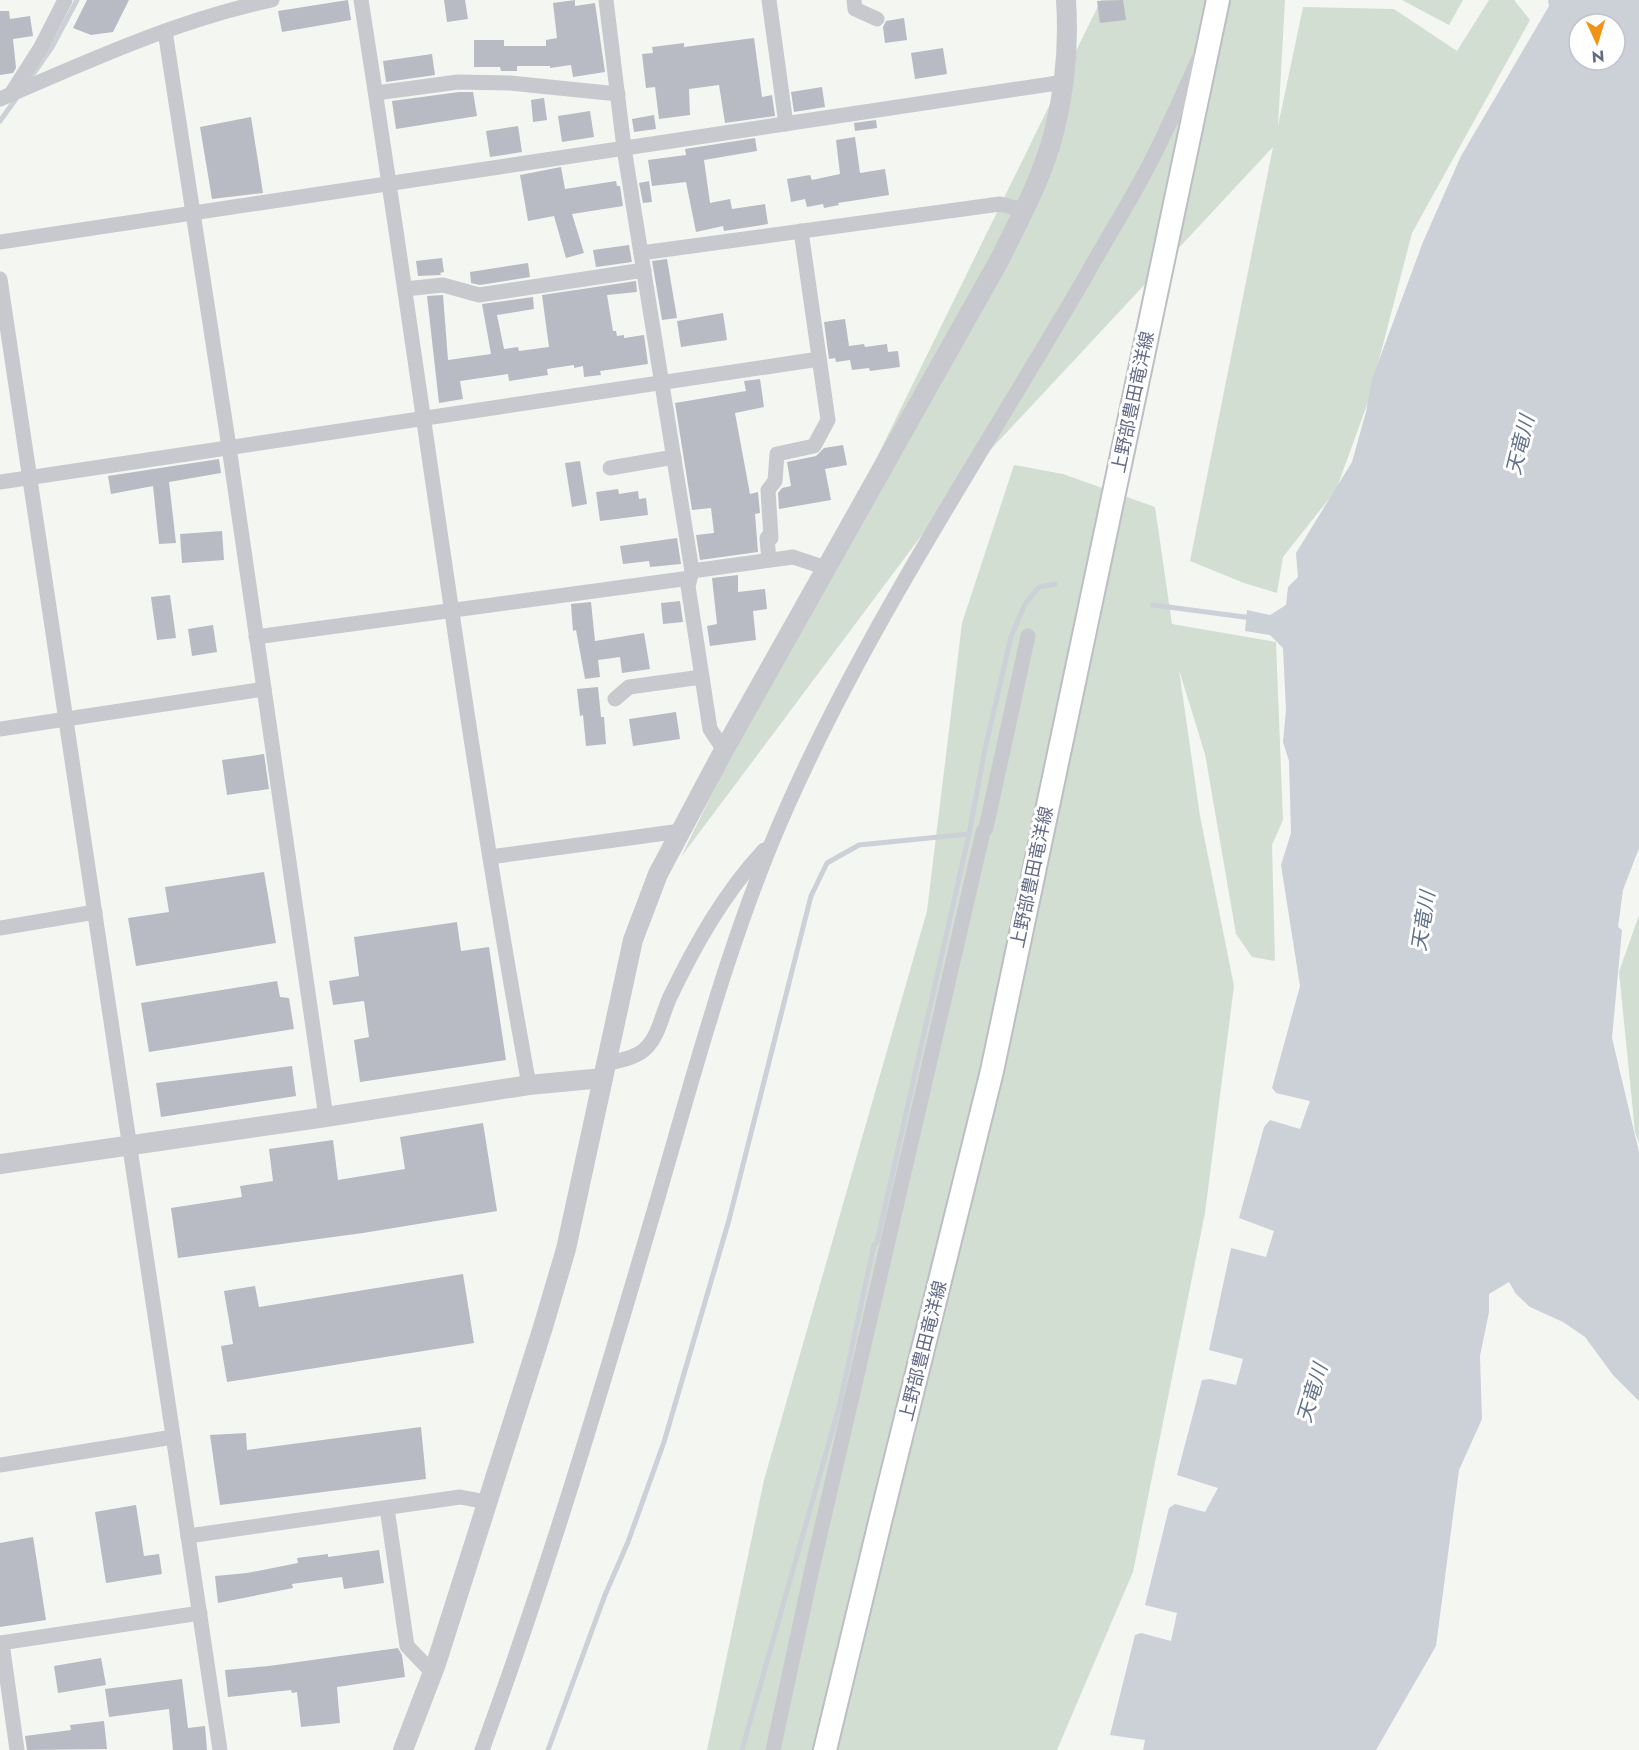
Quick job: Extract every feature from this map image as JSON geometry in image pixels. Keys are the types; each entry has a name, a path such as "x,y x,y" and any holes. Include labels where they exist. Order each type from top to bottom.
{"main road":[{"name":"上野部豊田竜洋線","path":"825,1750 992,1071 1218,0"}],"street":[{"path":"9,95 41,47 65,0"},
{"path":"9,95 165,31 235,8 272,0"},
{"path":"361,0 500,927 529,1085"},
{"path":"606,0 624,148 674,457 691,574 688,586 710,729 724,750"},
{"path":"769,0 786,124"},
{"path":"854,0 855,9 877,19"},
{"path":"403,1750 432,1673 566,1249 633,940 658,874 724,750 995,270 1024,210 1054,134 1064,82 1068,33 1066,0"},
{"path":"482,1750 518,1650 576,1473 722,974 772,842 832,712 887,608 1063,314 1150,163 1213,30"},
{"path":"165,31 229,447 326,1117"},
{"path":"376,93 458,82 478,82 618,94"},
{"path":"0,242 1064,82"},
{"path":"641,253 1000,204 1024,210"},
{"path":"769,560 767,538 771,538 768,490 775,481 777,454 814,446 828,420 801,231"},
{"path":"405,289 443,285 479,295 644,270"},
{"path":"0,279 220,1750"},
{"path":"0,482 819,359"},
{"path":"610,468 674,457"},
{"path":"256,637 453,610 793,557 826,568"},
{"path":"773,1750 822,1523 983,832 986,828 1028,636"},
{"path":"615,699 629,687 702,677"},
{"path":"0,729 264,689"},
{"path":"490,857 681,831"},
{"path":"0,1164 326,1117 604,1071 643,1052 654,1037 669,998 707,928 740,876 772,842"},
{"path":"0,928 95,912"},
{"path":"0,1465 174,1437"},
{"path":"188,1536 459,1497 487,1502"},
{"path":"387,1508 407,1646 432,1673"},
{"path":"17,1750 1,1643 200,1613"}],"shaded area":[{"path":"1101,0 1285,0 1278,126 1303,7 1394,9 1457,51 1489,0 1514,0 1530,20 1412,233 1368,402 1336,490 1283,557 1277,593 1244,583 1190,561 1273,147 966,476 681,857"},
{"path":"1402,0 1463,0 1449,25"},
{"path":"1014,465 1063,474 1155,507 1172,624 1276,642 1283,820 1272,845 1275,961 1252,957 1236,934 1205,754 1179,670 1200,816 1234,986 1205,1213 1133,1572 1057,1750 707,1750 764,1480 927,911 962,623"},
{"path":"1639,915 1639,1143 1635,1132 1619,972"}],"water":[{"name":"天竜川","path":"1548,0 1639,0 1639,848 1623,890 1618,927 1622,930 1612,1038 1639,1152 1639,1401 1613,1375 1585,1337 1563,1322 1530,1307 1516,1294 1509,1282 1489,1294 1489,1312 1480,1356 1482,1419 1459,1470 1436,1646 1376,1750 1143,1750 1145,1740 1110,1735 1135,1635 1141,1633 1171,1641 1177,1613 1145,1605 1169,1508 1175,1504 1205,1512 1218,1488 1177,1475 1202,1380 1210,1379 1236,1385 1243,1359 1209,1350 1231,1248 1266,1257 1274,1231 1239,1218 1264,1127 1270,1120 1300,1129 1310,1101 1276,1093 1272,1088 1300,986 1281,865 1291,833 1289,761 1283,742 1286,710 1283,648 1270,635 1245,631 1247,610 1270,615 1286,605 1288,587 1298,577 1296,553 1352,462 1366,412 1372,379 1423,242 1461,156 1549,6"}],"building":[{"path":"87,0 129,0 113,32 91,35 73,28"},
{"path":"348,0 351,20 282,32 278,11"},
{"path":"444,0 465,0 468,19 447,22"},
{"path":"575,0 575,6 595,3 605,72 573,77 571,65 550,68 550,66 517,66 517,71 501,71 500,67 474,67 474,40 504,40 504,46 546,46 546,40 557,38 553,3"},
{"path":"1123,0 1126,20 1100,23 1097,1"},
{"path":"0,11 9,11 10,19 30,16 33,36 13,39 16,68 13,73 0,75"},
{"path":"904,18 907,40 885,43 883,27 886,21"},
{"path":"754,38 762,97 772,95 775,116 725,123 719,85 689,89 690,115 659,119 655,87 646,88 642,54 653,53 652,47 684,43 684,47"},
{"path":"943,48 947,74 915,79 911,53"},
{"path":"432,54 435,75 386,82 383,61"},
{"path":"822,87 825,107 794,112 791,92"},
{"path":"473,92 477,116 396,129 392,101"},
{"path":"544,98 547,120 533,122 531,100"},
{"path":"590,111 594,137 562,142 558,116"},
{"path":"654,115 656,129 634,132 632,119"},
{"path":"251,117 263,193 212,199 200,127"},
{"path":"876,120 877,128 855,131 854,123"},
{"path":"518,126 522,152 490,157 486,131"},
{"path":"855,137 860,173 885,169 889,195 838,203 839,205 824,208 823,204 807,207 805,199 791,202 787,179 810,175 812,180 840,174 836,140"},
{"path":"755,138 757,151 704,160 710,203 730,199 732,209 765,204 768,224 724,231 723,226 696,232 686,182 652,186 648,160 686,155 685,149"},
{"path":"561,167 565,189 616,181 617,186 620,186 623,206 572,214 584,253 566,258 554,216 528,221 520,175"},
{"path":"649,181 652,202 643,203 639,183"},
{"path":"629,245 632,262 596,267 593,250"},
{"path":"442,258 444,272 440,273 441,275 418,276 416,261"},
{"path":"667,259 677,318 662,320 652,261"},
{"path":"528,263 530,277 480,285 471,283 470,272"},
{"path":"636,281 637,292 607,295 613,331 616,331 617,336 624,335 624,338 644,335 648,364 600,371 601,375 584,377 583,366 574,368 574,365 547,369 548,375 509,381 508,374 460,381 463,399 439,403 427,296 443,295 448,360 491,354 482,304 533,297 534,309 497,315 504,349 518,347 519,351 549,347 542,295"},
{"path":"723,313 727,340 681,347 677,321"},
{"path":"845,319 849,346 864,344 865,347 887,344 888,352 898,351 900,367 870,371 869,368 852,370 850,360 836,362 835,358 829,359 824,322"},
{"path":"760,379 764,407 735,413 750,494 758,492 760,513 755,514 758,552 700,560 696,535 714,533 711,508 692,510 675,403 746,391 744,381"},
{"path":"843,445 847,465 825,469 831,500 779,509 778,493 782,488 791,486 787,462 816,456 824,448"},
{"path":"219,459 221,473 169,482 176,543 159,544 153,486 111,494 108,476"},
{"path":"580,461 587,504 572,507 565,463"},
{"path":"618,489 619,494 638,491 639,499 646,498 648,515 600,521 596,492"},
{"path":"222,531 224,560 182,563 180,534"},
{"path":"677,538 681,564 650,567 649,561 623,564 620,546"},
{"path":"738,575 738,592 765,589 767,609 753,611 756,640 710,646 707,626 717,624 712,578"},
{"path":"170,595 176,638 157,640 151,597"},
{"path":"680,601 683,622 663,624 661,603"},
{"path":"591,602 595,641 644,633 650,669 622,673 620,657 598,660 600,677 585,679 576,630 573,631 571,604"},
{"path":"213,625 217,652 192,656 188,629"},
{"path":"598,687 606,744 586,746 583,715 580,716 577,689"},
{"path":"676,712 680,739 633,746 629,719"},
{"path":"264,754 269,789 227,795 222,760"},
{"path":"264,872 276,943 136,966 128,918 169,912 165,887"},
{"path":"457,922 461,951 489,947 506,1060 360,1082 354,1040 369,1037 364,1001 333,1005 329,981 359,976 354,937"},
{"path":"277,981 280,997 289,998 294,1029 149,1052 141,1003"},
{"path":"292,1066 296,1096 161,1117 156,1083"},
{"path":"483,1123 497,1211 363,1233 178,1258 171,1208 242,1197 240,1186 273,1181 269,1149 333,1140 338,1180 405,1169 400,1137"},
{"path":"463,1274 474,1343 227,1382 221,1346 233,1344 224,1291 255,1286 259,1307"},
{"path":"421,1427 426,1479 220,1505 210,1435 246,1433 247,1450"},
{"path":"136,1505 144,1556 159,1554 162,1574 106,1583 95,1512"},
{"path":"33,1537 46,1620 0,1627 0,1543"},
{"path":"379,1550 384,1583 344,1589 342,1577 292,1584 293,1588 218,1603 215,1576 247,1573 298,1563 297,1558 328,1554 328,1557"},
{"path":"398,1648 402,1655 405,1677 337,1687 340,1723 301,1727 297,1692 292,1693 291,1690 228,1697 225,1670"},
{"path":"101,1658 106,1685 58,1693 54,1666"},
{"path":"182,1679 188,1728 205,1726 207,1750 173,1750 169,1709 109,1717 105,1689"},
{"path":"104,1721 107,1749 27,1750 25,1736 71,1730 70,1725"}],"waterway":[{"path":"27,83 52,47 77,0"},
{"path":"0,121 18,96"},
{"path":"742,1750 839,1407 969,834 985,749 1011,637 1025,604 1039,587 1055,584"},
{"path":"1153,605 1252,618"},
{"path":"548,1750 664,1442 729,1220 811,896 827,863 859,845 969,834"}]}
